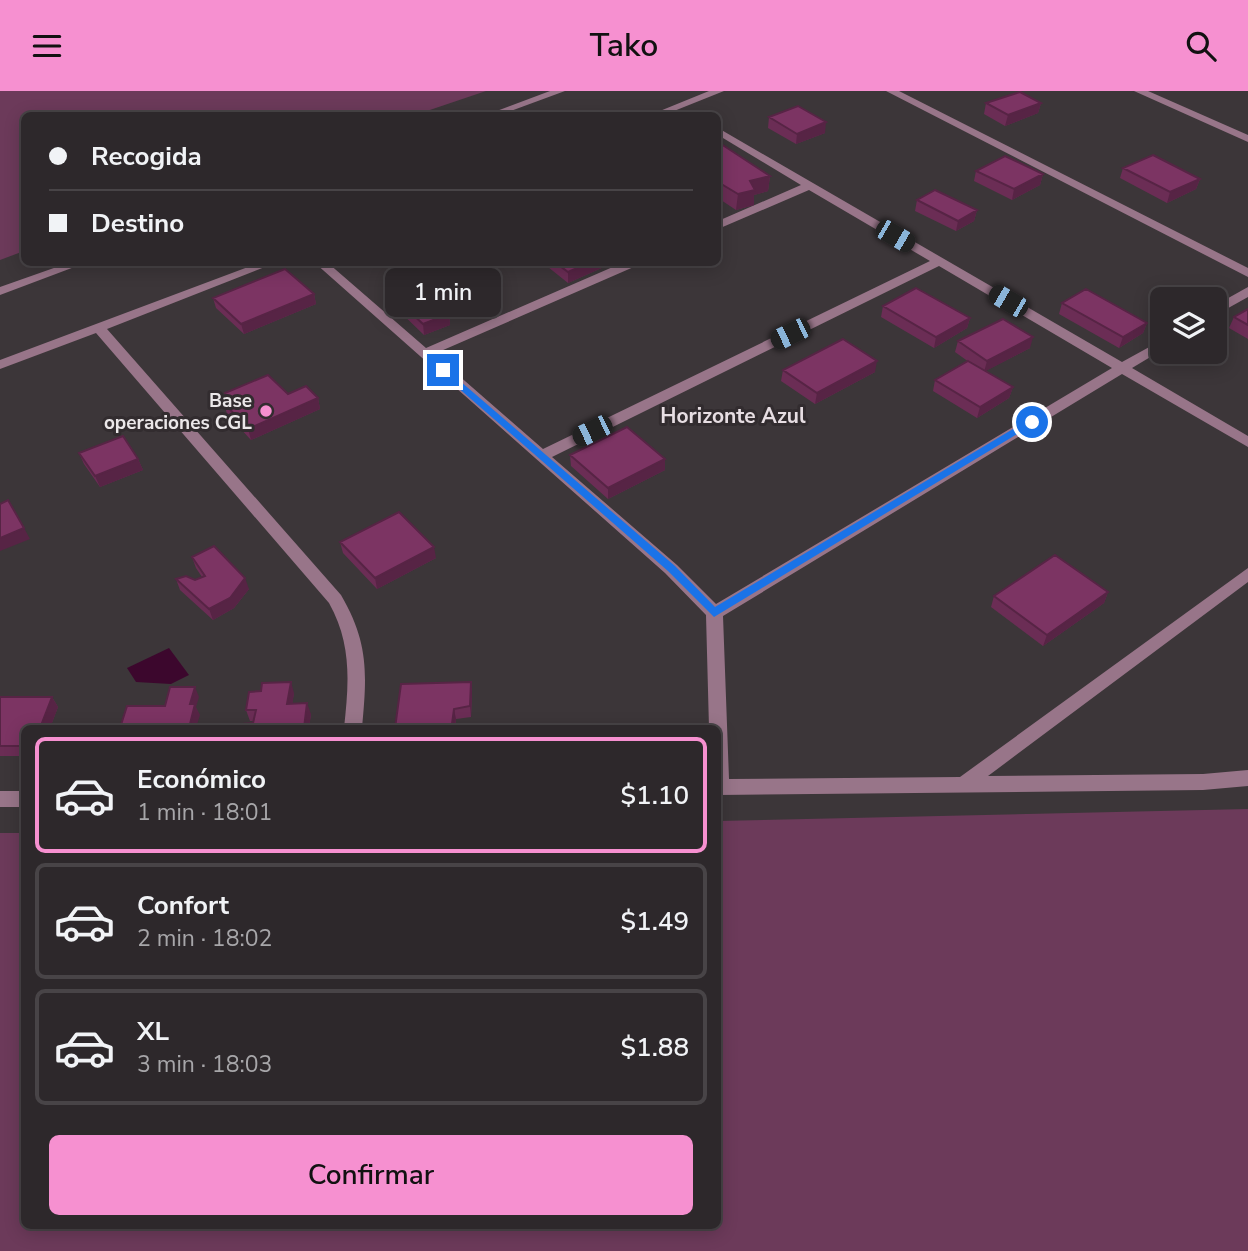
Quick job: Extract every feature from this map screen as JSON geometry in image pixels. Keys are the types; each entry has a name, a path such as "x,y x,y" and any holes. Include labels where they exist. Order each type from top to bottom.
{"street":[{"path":"500,112 560,91"},
{"path":"664,112 719,91"},
{"path":"891,91 1248,273"},
{"path":"1139,91 1248,139"},
{"path":"678,107 687,112"},
{"path":"721,133 1248,442"},
{"path":"721,224 808,185"},
{"path":"543,456 939,261"},
{"path":"0,291 71,266"},
{"path":"0,365 261,266"},
{"path":"324,266 671,569 714,613 717,725"},
{"path":"423,353 625,266"},
{"path":"1227,304 1248,291"},
{"path":"98,327 335,599 355,638 359,663 353,725"},
{"path":"714,613 1150,351"},
{"path":"964,784 1248,574"},
{"path":"721,787 1203,782 1248,778"},
{"path":"0,799 21,799"}],"shaded area":[{"path":"0,91 486,91 424,112 21,112 21,252 0,260"},
{"path":"169,648 189,675 171,684 136,682 127,668"},
{"path":"1248,809 1248,1251 0,1251 0,833 21,833 21,1229 721,1229 721,821"}],"building":[{"path":"1020,92 1041,103 1008,115 986,103"},
{"path":"798,106 826,122 797,134 769,117"},
{"path":"721,144 770,176 750,181 755,190 738,194 721,184"},
{"path":"1153,155 1200,179 1170,192 1123,168"},
{"path":"1005,156 1043,174 1014,189 976,171"},
{"path":"935,190 977,210 958,221 917,200"},
{"path":"560,266 582,266 568,272"},
{"path":"285,269 314,294 241,324 213,298"},
{"path":"418,286 449,314 423,324 392,295"},
{"path":"916,288 970,318 936,337 883,306"},
{"path":"1086,289 1147,323 1123,337 1062,303"},
{"path":"1248,309 1248,325 1234,317"},
{"path":"1003,319 1033,337 987,361 958,341"},
{"path":"843,339 877,361 817,393 783,370"},
{"path":"968,361 1013,387 980,407 935,380"},
{"path":"268,375 288,394 306,386 318,398 248,429 224,403 231,401 225,393"},
{"path":"627,427 665,459 608,488 570,455"},
{"path":"123,436 138,459 95,476 79,453"},
{"path":"8,500 24,528 0,538 0,504"},
{"path":"399,512 434,547 375,578 340,542"},
{"path":"214,546 245,578 230,598 209,609 176,579 186,576 195,580 205,576 192,557"},
{"path":"1055,555 1108,592 1047,635 994,596"},
{"path":"291,682 287,704 307,703 304,725 243,725 253,723 256,710 246,710 249,692 261,691 262,683"},
{"path":"471,682 470,706 454,709 451,725 395,725 401,684"},
{"path":"170,687 195,687 190,704 195,704 190,725 121,725 127,706 165,706"},
{"path":"0,697 52,697 41,725 21,725 21,746 0,746"}],"place":[{"name":"Base operaciones CGL","path":"266,411"}],"district":[{"name":"Horizonte Azul","path":"733,416"}],"route":[{"path":"443,370 671,569 714,613 1032,422"}]}
